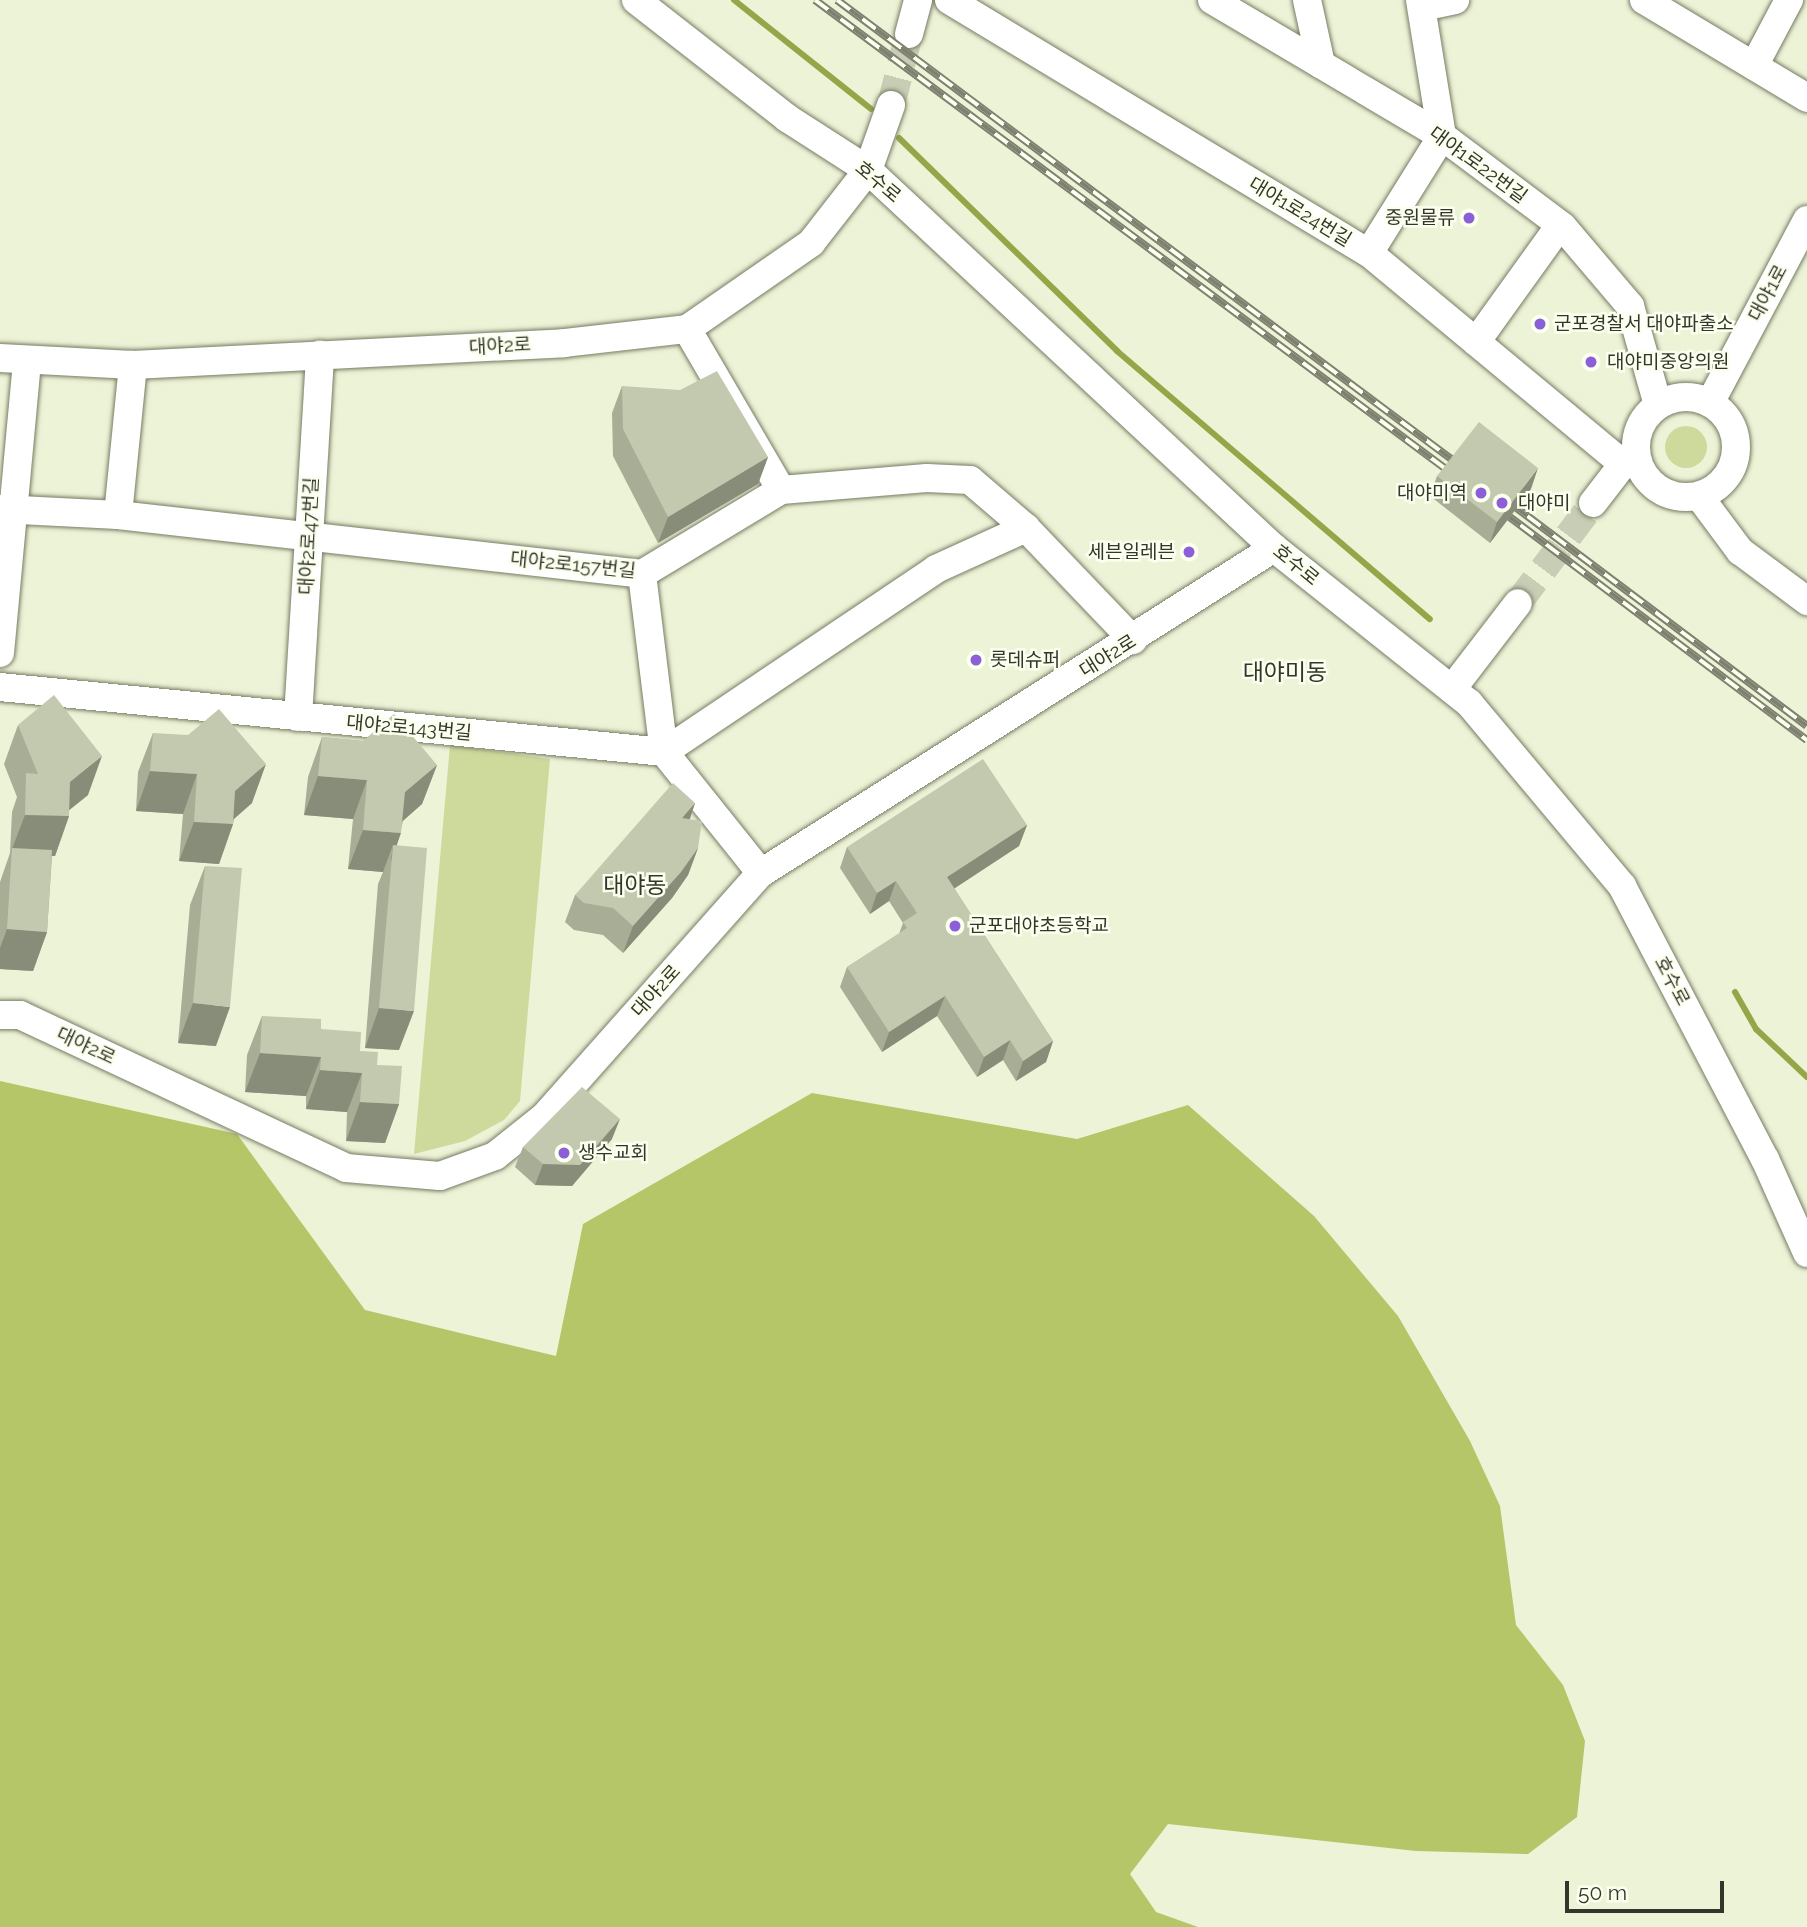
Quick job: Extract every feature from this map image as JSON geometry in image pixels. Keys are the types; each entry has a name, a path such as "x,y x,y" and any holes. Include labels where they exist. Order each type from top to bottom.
{"street":[{"name":"호수로","path":"636,0 787,118 868,170 1274,548 1469,703 1622,886 1765,1159 1807,1253"},
{"path":"909,34 918,0"},
{"name":"대야1로24번길","path":"948,0 1369,253 1476,342 1631,463"},
{"name":"대야1로22번길","path":"1212,0 1441,136 1560,225 1630,306 1658,405"},
{"path":"1307,0 1321,64"},
{"path":"1369,253 1441,136 1421,4 1455,0"},
{"path":"1644,0 1807,98"},
{"path":"1754,65 1789,0"},
{"name":"대야2로","path":"14,360 133,365 564,343 687,329 811,243 868,170 891,105"},
{"path":"1476,342 1560,225"},
{"name":"대야1로","path":"1710,403 1803,235"},
{"path":"687,329 781,490"},
{"name":"대야2로47번길","path":"298,717 320,355"},
{"path":"0,653 14,360"},
{"path":"118,514 133,365"},
{"path":"1593,503 1631,463 1639,431 1658,405 1684,397 1710,403 1730,424 1736,453 1730,472 1717,487 1699,496 1669,495 1631,463"},
{"name":"대야2로157번길","path":"5,509 118,514 642,574 781,490 927,478 970,480 1026,528 1133,640"},
{"path":"1699,496 1740,551 1807,601"},
{"path":"664,752 936,569 1026,528"},
{"name":"대야2로","path":"0,1014 20,1015 346,1168 440,1177 495,1156 544,1117 761,873 1133,640 1274,548"},
{"path":"642,574 664,752 761,873"},
{"path":"1452,689 1518,603"},
{"name":"대야2로143번길","path":"0,687 664,752"}],"green space":[{"path":"1686,426 1701,432 1707,447 1701,462 1686,468 1671,462 1665,447 1671,432"},
{"path":"450,745 550,759 520,1101 504,1120 465,1141 414,1154"},
{"path":"0,1081 237,1134 365,1310 556,1356 583,1224 812,1093 1077,1139 1188,1105 1314,1216 1398,1316 1470,1441 1500,1506 1516,1625 1563,1685 1585,1741 1577,1817 1528,1854 1416,1851 1168,1824 1130,1874 1156,1912 1198,1927 0,1927"}],"building":[{"path":"717,371 768,457 668,517 623,429 622,386 680,390"},
{"name":"대야미역","path":"1479,422 1538,468 1497,522 1437,476"},
{"path":"54,695 102,756 70,782 69,816 25,815 26,773 38,774 18,725"},
{"path":"219,709 266,764 235,791 233,824 194,822 197,774 150,771 153,733 188,735"},
{"path":"394,714 437,765 405,792 401,833 363,830 367,780 318,776 322,737 363,741"},
{"path":"983,759 1027,825 947,877 1053,1041 1023,1061 1010,1040 984,1057 945,996 889,1032 847,967 907,928 903,922 917,913 896,881 877,893 847,847"},
{"path":"673,783 695,803 682,818 702,821 698,848 681,872 633,926 613,908 584,903 575,895"},
{"path":"393,845 427,848 414,1011 379,1008"},
{"path":"12,848 52,850 47,932 7,929"},
{"path":"205,866 242,868 230,1007 193,1003"},
{"path":"262,1016 321,1019 321,1029 361,1032 360,1051 378,1052 377,1065 402,1066 399,1104 360,1102 362,1073 320,1070 321,1057 260,1053"},
{"name":"생수교회","path":"582,1087 620,1119 580,1165 543,1164 523,1147"}],"waterway":[{"path":"734,0 871,109"},
{"path":"899,138 1117,351 1430,619"},
{"path":"1735,992 1756,1029 1807,1077"}],"tunnel":[{"path":"891,105 909,34"},
{"path":"1518,603 1593,503"}],"railway":[{"path":"815,0 1458,478"},
{"path":"837,0 1466,470"},
{"path":"1502,497 1807,726"},
{"path":"1495,506 1807,740"}],"place":[{"name":"중원물류","path":"1469,218"},
{"name":"군포경찰서 대야파출소","path":"1540,324"},
{"name":"대야미중앙의원","path":"1591,362"},
{"name":"대야미역","path":"1481,493"},
{"name":"대야미","path":"1502,503"},
{"name":"세븐일레븐","path":"1189,552"},
{"name":"롯데슈퍼","path":"976,660"},
{"name":"군포대야초등학교","path":"955,926"},
{"name":"생수교회","path":"564,1153"}],"district":[{"name":"대야미동","path":"1285,672"},
{"name":"대야동","path":"635,885"}]}
